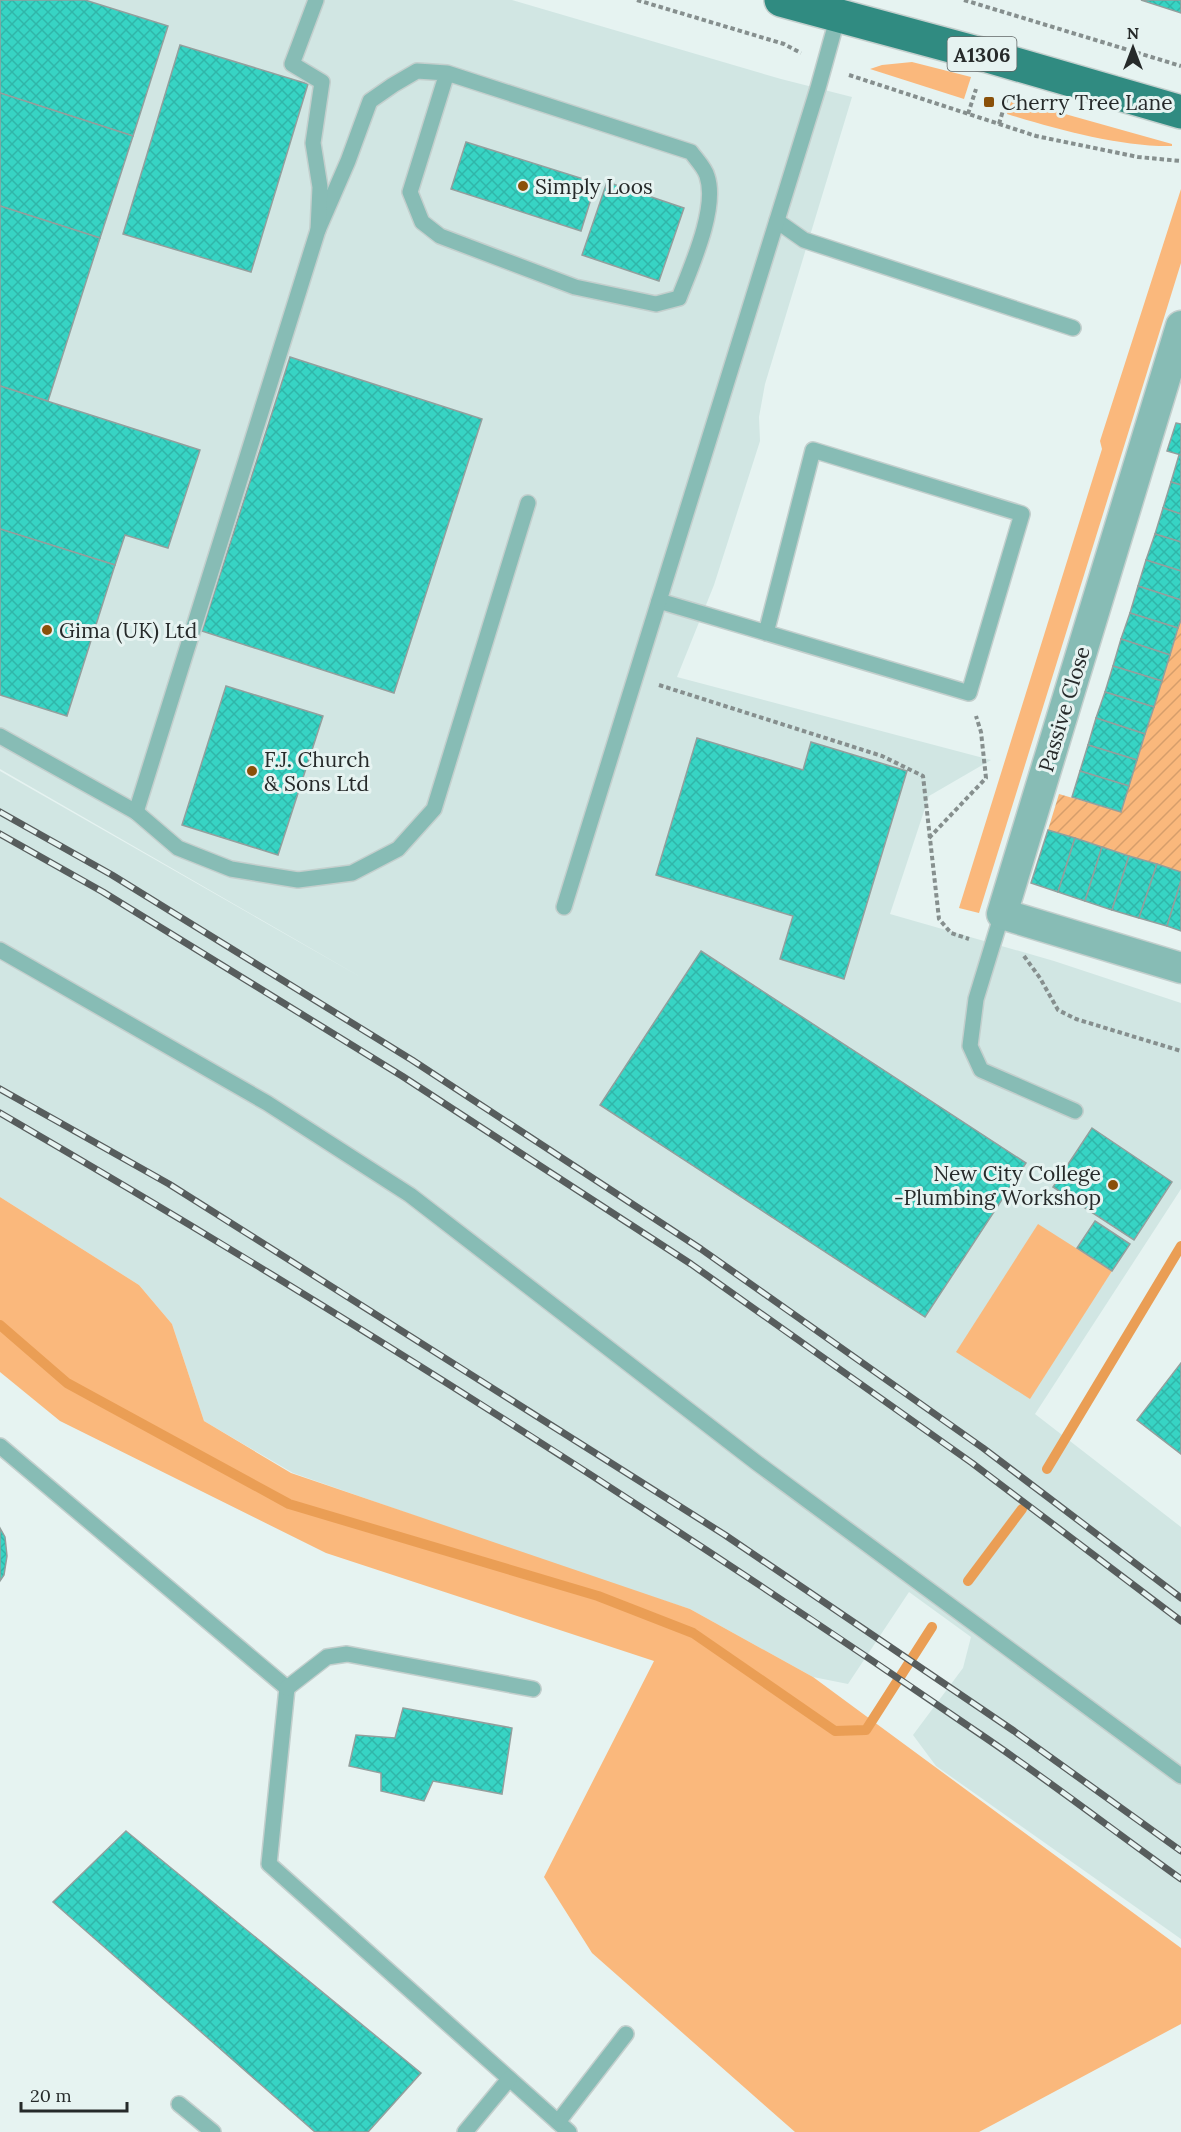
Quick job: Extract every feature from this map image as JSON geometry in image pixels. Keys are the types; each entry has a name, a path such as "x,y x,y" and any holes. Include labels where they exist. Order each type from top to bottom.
{"main road":[{"name":"A1306","path":"781,0 999,59 1181,112"}],"street":[{"name":"Passive Close","path":"1002,914 1181,326"},
{"path":"1002,914 1181,968"}],"lane":[{"path":"316,0 292,64 322,82 313,143 320,187 318,230"},
{"path":"564,907 823,73 838,16"},
{"path":"136,812 318,230 348,161 370,101 417,72 447,73 692,152 707,174 710,194 701,242 679,298 656,304 575,287 440,236 422,222 410,192 447,73"},
{"path":"777,221 804,240 1073,328"},
{"path":"659,601 766,633 969,693 1022,514 813,450 766,633"},
{"path":"0,736 136,812 178,848 231,869 298,880 352,873 398,849 434,809 528,503"},
{"path":"1002,914 976,999 970,1046 981,1070 1075,1111"},
{"path":"0,950 267,1103 410,1195 757,1463 1181,1776"},
{"path":"0,1446 287,1688"},
{"path":"533,1689 347,1654 327,1657 287,1688 269,1864 564,2127 626,2034"},
{"path":"465,2132 509,2079"},
{"path":"179,2104 213,2132"}],"path":[{"path":"637,0 784,44"},
{"path":"964,0 1181,66"},
{"path":"855,77 1036,136 1138,157 1181,161"},
{"path":"968,114 977,85"},
{"path":"999,124 1009,93"},
{"path":"635,678 882,756 922,776 939,919 951,933 1024,955 1058,1010 1076,1019 1181,1051"},
{"path":"929,839 986,778 981,732 969,693"}],"shaded area":[{"path":"0,0 512,0 781,79 852,97 765,384 759,417 760,441 714,585 677,677 991,760 929,796 890,914 1054,961 1181,1003 1181,1189 1035,1414 1181,1527 1181,1939 936,1766 913,1735 963,1668 971,1637 909,1592 848,1684 813,1677 690,1609 573,1571 293,1473 204,1421 172,1324 139,1285 0,1197 0,771 364,979 0,769"},
{"path":"912,62 971,77 964,99 870,69 882,65"},
{"path":"1012,99 1172,144 1172,146 1131,144 1026,120 1007,114"},
{"path":"1181,189 1181,263 979,913 959,908 1102,449 1100,441"},
{"path":"1181,620 1181,872 1048,830 1059,794 1121,812"},
{"path":"0,1197 139,1285 172,1324 204,1421 291,1473 690,1609 813,1677 1181,1948 1181,2024 979,2132 795,2132 592,1953 544,1877 654,1661 326,1553 60,1421 0,1372"},
{"path":"1038,1224 1112,1271 1030,1399 956,1352"}],"building":[{"path":"0,0 85,0 168,26 133,136 0,93"},
{"path":"1141,0 1181,0 1181,13"},
{"path":"180,45 308,84 251,272 123,234"},
{"path":"0,93 133,136 100,238 0,206"},
{"name":"Simply Loos","path":"466,142 596,183 581,231 451,189"},
{"path":"607,182 684,208 659,281 582,255"},
{"path":"0,206 100,238 48,401 0,386"},
{"path":"290,357 482,419 394,693 202,631"},
{"path":"0,386 200,450 168,548 125,535 115,565 0,529"},
{"path":"1176,423 1181,424 1181,455 1167,451"},
{"path":"1179,455 1181,455 1181,485 1171,482"},
{"path":"1171,482 1181,485 1181,514 1163,508"},
{"path":"1163,508 1181,514 1181,542 1155,534"},
{"name":"Gima (UK) Ltd","path":"0,529 115,565 67,716 0,695"},
{"path":"1155,534 1181,542 1181,571 1146,560"},
{"path":"1146,560 1181,571 1181,600 1138,586"},
{"path":"1138,586 1181,600 1181,620 1178,628 1130,613"},
{"path":"1130,613 1178,628 1170,655 1121,639"},
{"path":"1121,639 1170,655 1162,681 1113,666"},
{"path":"1113,666 1162,681 1154,707 1105,692"},
{"name":"F.J. Church & Sons Ltd","path":"226,686 323,716 278,855 182,825"},
{"path":"1105,692 1154,707 1145,734 1096,718"},
{"path":"1096,718 1145,734 1137,760 1088,745"},
{"path":"697,738 803,770 811,742 907,771 844,979 780,959 793,916 656,875"},
{"path":"1088,745 1137,760 1129,786 1080,771"},
{"path":"1080,771 1129,786 1121,812 1072,797"},
{"path":"1048,830 1075,838 1058,892 1031,883"},
{"path":"1075,838 1102,847 1085,901 1058,892"},
{"path":"1102,847 1129,856 1112,910 1085,901"},
{"path":"1129,856 1157,864 1139,918 1112,910"},
{"path":"1157,864 1181,872 1181,881 1167,926 1139,918"},
{"path":"1181,881 1181,931 1167,926"},
{"path":"701,951 1026,1163 925,1317 600,1105"},
{"name":"New City College -Plumbing Workshop","path":"1092,1128 1172,1182 1134,1240 1053,1187"},
{"path":"1095,1221 1130,1244 1112,1271 1077,1248"},
{"path":"1181,1363 1181,1454 1137,1420"},
{"path":"0,1528 5,1537 7,1556 4,1575 0,1581"},
{"path":"403,1708 512,1728 502,1794 433,1781 424,1801 381,1791 381,1773 349,1766 356,1735 395,1738"},
{"path":"126,1831 421,2073 368,2132 315,2132 53,1902"}],"waterway":[{"path":"1047,1469 1181,1246"},
{"path":"0,1325 67,1383 289,1504 598,1596 693,1633 835,1731 866,1730 932,1627"},
{"path":"968,1581 1022,1509"}],"railway":[{"path":"0,812 112,875 412,1060 701,1249 983,1448 1181,1598"},
{"path":"0,834 103,892 402,1076 691,1264 972,1463 1181,1621"},
{"path":"0,1089 169,1184 725,1535 1014,1731 1181,1851"},
{"path":"0,1113 250,1261 618,1492 980,1734 1181,1879"}],"place":[{"name":"Cherry Tree Lane","path":"989,102"},
{"name":"Simply Loos","path":"523,186"},
{"name":"Gima (UK) Ltd","path":"47,630"},
{"name":"F.J. Church & Sons Ltd","path":"252,771"},
{"name":"New City College -Plumbing Workshop","path":"1113,1185"}]}
